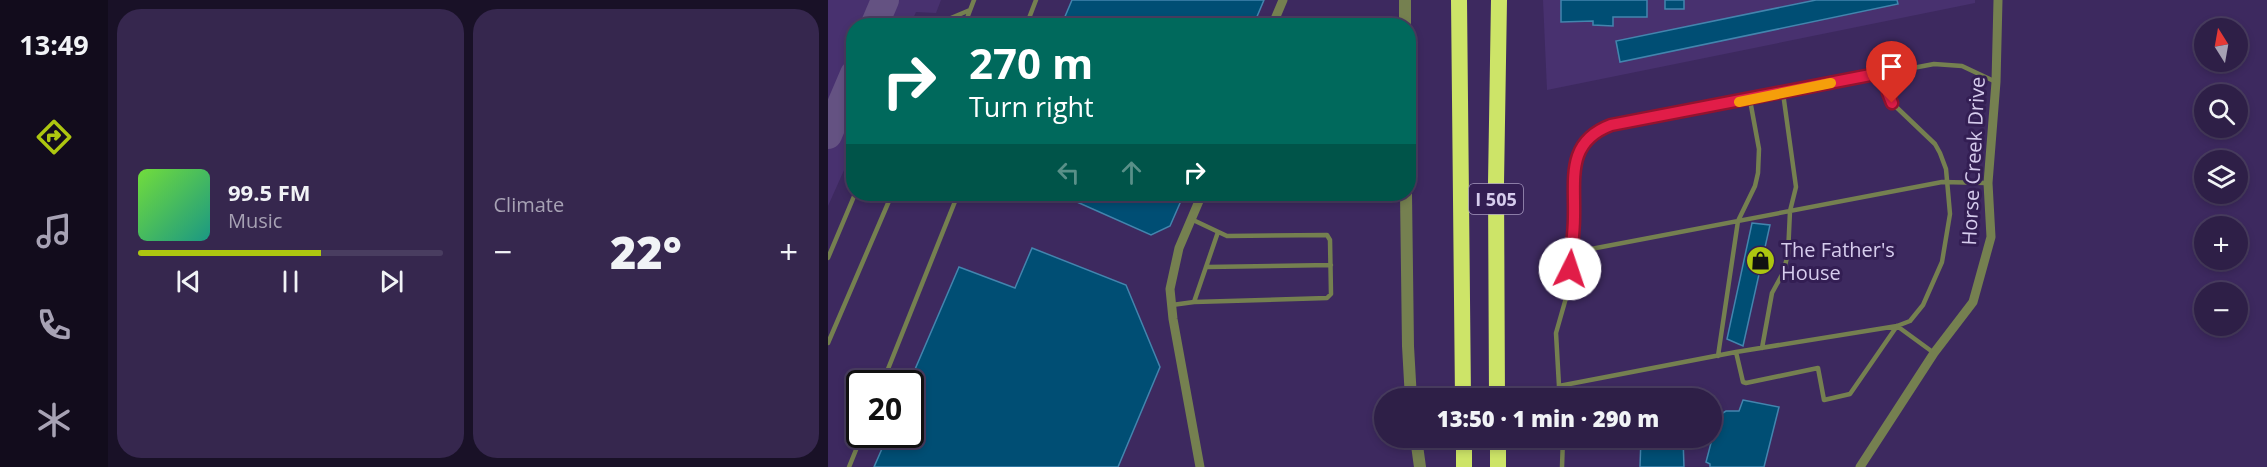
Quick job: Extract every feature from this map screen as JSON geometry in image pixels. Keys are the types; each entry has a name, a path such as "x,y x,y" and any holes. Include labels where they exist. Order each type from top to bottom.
{"highway":[{"name":"I 505","path":"1459,0 1463,388"},
{"name":"I 505","path":"1497,388 1496,183 1499,0"},
{"path":"1464,448 1464,467"},
{"path":"1498,448 1498,467"}],"street":[{"path":"1275,18 1283,0"},
{"path":"1405,0 1405,18"},
{"name":"Horse Creek Drive","path":"1860,467 1934,353 1973,302 1991,237 1988,183 1996,82 1998,0"},
{"path":"1199,201 1179,248 1170,289 1200,467"},
{"path":"1406,201 1410,388"},
{"path":"1417,448 1420,467"}],"lane":[{"path":"967,18 974,0"},
{"path":"1029,18 1036,0"},
{"path":"951,18 970,10"},
{"path":"1886,72 1888,93 1892,103 1935,144 1946,169 1950,214 1942,262 1923,305 1910,321 1897,326 1736,352 1559,386 1556,333 1570,284 1574,168 1578,153 1594,134 1611,125 1750,100 1886,72 1934,63 1962,66 1996,82"},
{"path":"1762,348 1772,293 1783,273 1788,254 1790,211 1796,187 1796,173 1783,93"},
{"path":"1718,356 1738,221 1755,186 1758,173 1759,148 1750,100"},
{"path":"1570,253 1947,182 1988,183"},
{"path":"828,258 852,201"},
{"path":"828,344 889,201"},
{"path":"888,370 955,201"},
{"path":"1172,304 1327,298 1332,294 1328,235 1227,236 1191,219"},
{"path":"1194,302 1218,232"},
{"path":"1206,267 1331,265"},
{"path":"1736,352 1741,378 1746,383 1818,368 1824,400 1850,394 1897,326"},
{"path":"1897,326 1934,353"},
{"path":"849,467 857,448"},
{"path":"1562,467 1563,448"}],"shaded area":[{"path":"828,0 941,0 936,13 916,12 913,18 846,18 846,166 828,206"},
{"path":"1543,0 1975,0 1975,3 1547,90"}],"building":[{"path":"1072,0 1264,0 1256,18 1064,18"},
{"path":"1561,0 1647,0 1647,17 1613,17 1613,26 1593,25 1593,21 1561,22"},
{"path":"1665,0 1684,0 1684,9 1665,9"},
{"path":"1816,0 1897,0 1898,4 1620,62 1616,41"},
{"path":"1075,201 1181,201 1170,226 1151,235"},
{"path":"1752,223 1770,225 1743,346 1727,339"},
{"path":"1032,248 1126,285 1160,367 1118,467 874,467 882,448 924,448 924,370 915,370 959,267 1015,288"},
{"path":"1743,400 1779,407 1764,467 1710,467 1710,464 1706,462 1710,448 1722,448 1722,414 1726,411 1739,411"},
{"path":"1641,448 1683,448 1684,467 1640,467"}],"taxiway":[{"path":"877,18 885,0"},
{"path":"828,135 846,93"}],"slow traffic":[{"path":"1739,102 1831,83"}],"place":[{"name":"The Father's House","path":"1760,260"}],"route":[{"path":"1570,269 1574,219 1574,168 1578,153 1588,139 1600,129 1886,72 1888,93 1892,103"}]}
